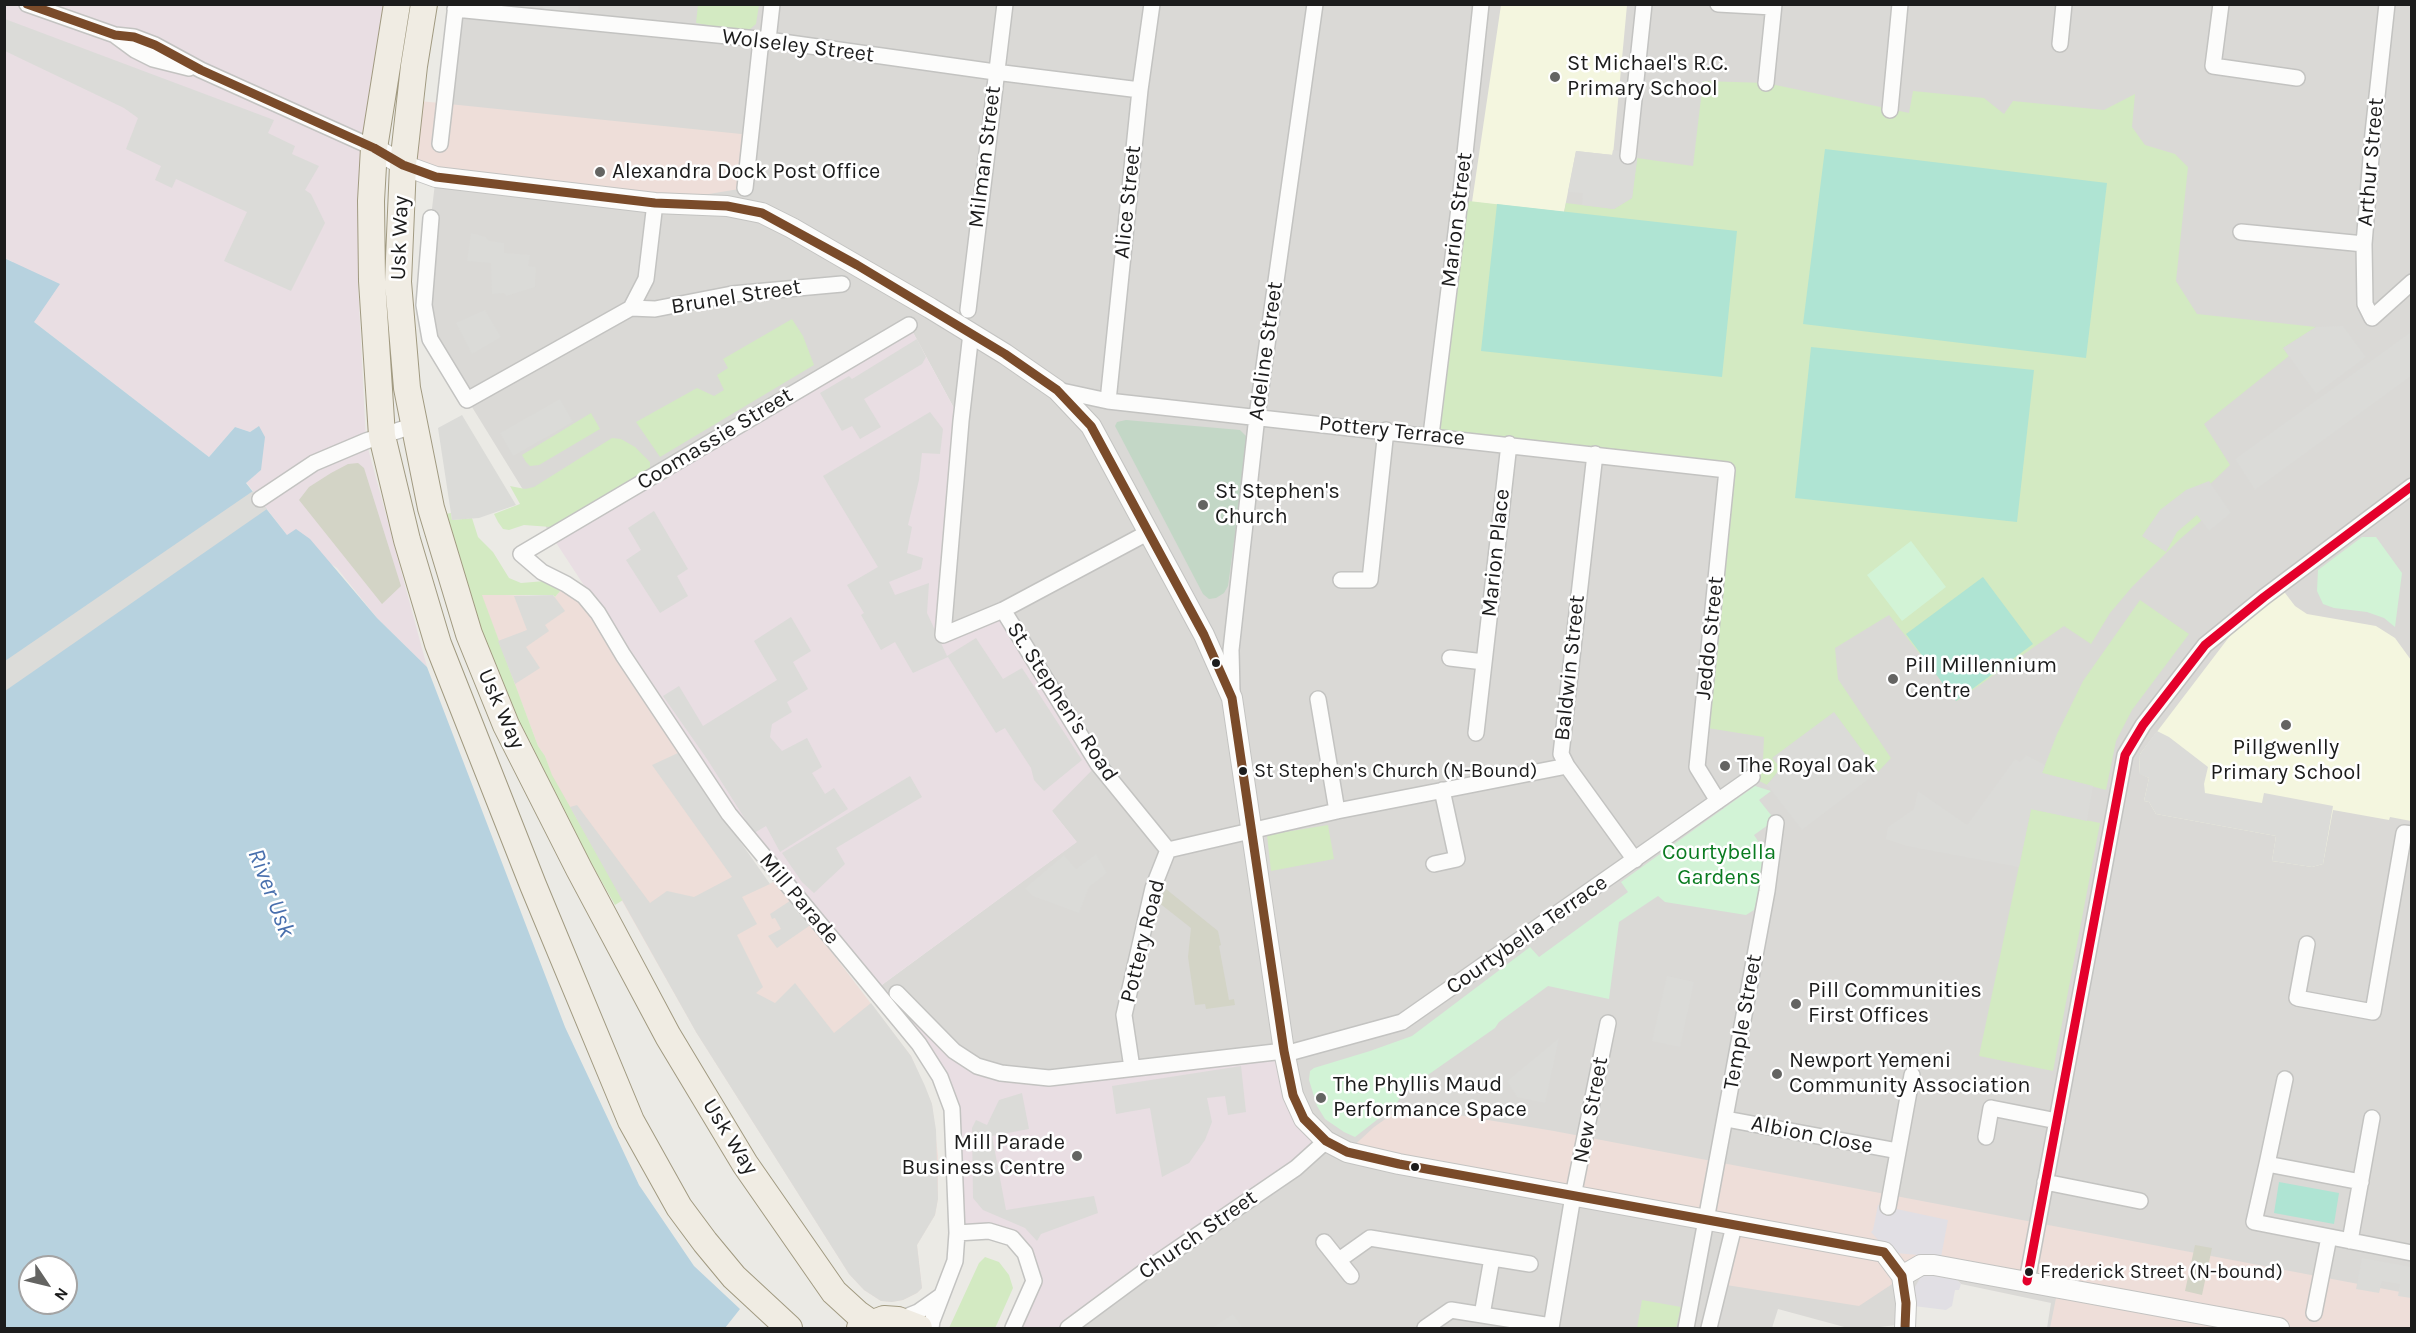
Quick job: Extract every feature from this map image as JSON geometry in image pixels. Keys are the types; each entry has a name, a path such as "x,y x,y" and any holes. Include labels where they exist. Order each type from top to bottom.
{"main road":[{"name":"Usk Way","path":"397,4 374,148 371,201 372,281 382,436 407,540 438,644 586,1016 631,1121 679,1207 705,1242 734,1277 789,1329"},
{"name":"Usk Way","path":"424,4 414,66 403,165 398,282 407,387 431,508 469,634 506,725 668,1036 745,1164 834,1292 858,1314 866,1326"},
{"path":"866,1326 885,1320 909,1324"}],"street":[{"path":"27,4 115,35 150,43 201,70 374,148 403,165 436,177 655,203 727,206 762,213 829,249 971,333 1057,390 1091,426 1203,635 1232,698 1284,1052 1293,1095 1304,1119 1326,1141 1347,1152 1399,1164 1884,1252 1902,1276 1906,1303 1905,1329"},
{"path":"745,188 764,40 772,4"},
{"name":"Milman Street","path":"968,310 1005,4"},
{"name":"Alice Street","path":"1108,400 1140,90 1152,4"},
{"name":"Adeline Street","path":"1232,698 1231,650 1257,416 1315,4"},
{"name":"Marion Street","path":"1431,435 1481,4"},
{"path":"1628,156 1644,4"},
{"path":"1718,4 1774,6 1766,83"},
{"path":"1890,110 1900,4"},
{"path":"2060,44 2064,4"},
{"path":"2221,4 2212,66 2297,78"},
{"name":"Arthur Street","path":"2387,4 2364,243 2365,304 2372,318 2412,282"},
{"path":"440,144 455,7"},
{"name":"Wolseley Street","path":"455,7 764,40 1140,90"},
{"name":"Brunel Street","path":"631,308 646,279 655,203"},
{"name":"Brunel Street","path":"431,218 424,305 430,339 467,400 631,308 656,309 732,294 842,284"},
{"path":"2241,232 2364,243"},
{"name":"Coomassie Street","path":"521,554 909,325"},
{"path":"971,333 961,421 943,635 1003,610 1149,532"},
{"name":"Pottery Terrace","path":"1057,390 1108,400 1727,470"},
{"path":"260,499 314,463 415,425"},
{"path":"1341,580 1370,580 1386,430"},
{"name":"Marion Place","path":"1476,733 1509,444"},
{"name":"Baldwin Street","path":"1595,454 1561,754 1567,766 1635,860"},
{"name":"Jeddo Street","path":"1718,801 1697,768 1727,470"},
{"path":"2027,1281 2125,755 2143,725 2205,645 2264,597 2412,486"},
{"name":"Mill Parade","path":"521,554 543,572 584,596 598,613 623,655 729,814 919,1044 940,1077 952,1109 957,1233 955,1261 932,1321 932,1329"},
{"name":"St. Stephen's Road","path":"1003,610 1098,764 1168,850"},
{"path":"1450,658 1484,662"},
{"path":"1318,699 1337,811"},
{"path":"1168,850 1337,811 1567,766"},
{"name":"Courtybella Terrace","path":"1284,1052 1402,1022 1752,777"},
{"path":"1434,864 1457,860 1442,790"},
{"name":"Temple Street","path":"1686,1329 1708,1220 1767,891 1776,822"},
{"path":"2307,944 2297,998 2373,1012 2408,833"},
{"name":"Pottery Road","path":"1132,1068 1125,1015 1153,888 1168,850"},
{"path":"897,993 954,1051 976,1066 1001,1073 1049,1078 1284,1052"},
{"name":"New Street","path":"1551,1328 1573,1196 1608,1023"},
{"name":"Albion Close","path":"1888,1207 1912,1075"},
{"path":"2285,1078 2254,1222 2412,1253"},
{"path":"1986,1137 1990,1108 2057,1121"},
{"path":"2349,1240 2372,1118"},
{"name":"Albion Close","path":"1726,1119 1898,1151"},
{"name":"Church Street","path":"1068,1329 1145,1271 1296,1168 1326,1141"},
{"path":"2266,1164 2361,1182"},
{"path":"2046,1182 2139,1201"},
{"path":"1709,1329 1734,1226"},
{"path":"957,1233 989,1231 1012,1238 1025,1252 1034,1281 1013,1329"},
{"path":"2314,1313 2329,1237"},
{"path":"1339,1260 1370,1238 1530,1264"},
{"path":"1324,1242 1351,1276"},
{"path":"1482,1315 1492,1258"},
{"path":"1902,1276 1921,1265 1934,1264 2279,1329"},
{"path":"909,1324 918,1312 944,1293"},
{"path":"1425,1329 1451,1310 1551,1328"}],"shaded area":[{"path":"5,5 397,5 359,222 358,284 366,441 427,667 377,618 337,568 287,535 246,482 261,470 258,427 250,432 235,427 209,457 34,322 13,262 5,258"},
{"path":"456,5 2411,5 2411,1328 2047,1328 2051,1303 1961,1284 1952,1275 1915,1287 1914,1323 1871,1328 1848,1328 1778,1309 1772,1328 1068,1328 1049,1078 977,1066 875,990 1076,842 1052,811 943,635 961,421 909,325 551,535 430,339 431,217"},
{"path":"543,5 579,5 577,16 542,12"},
{"name":"St Michael's R.C. Primary School","path":"1501,5 1627,5 1613,155 1576,151 1564,212 1472,202"},
{"path":"5,19 274,120 268,133 295,146 292,154 319,166 305,190 311,194 325,223 291,291 224,261 247,212 176,179 172,188 155,180 161,166 126,149 138,118 124,108 5,51"},
{"path":"410,100 751,135 745,188 655,203 403,165"},
{"path":"1613,150 1638,153 1632,198 1614,209 1582,205 1583,193 1568,192 1576,151 1612,155"},
{"path":"471,233 486,237 489,241 504,243 504,253 530,255 528,266 536,267 535,287 506,296 504,293 492,294 491,263 467,261"},
{"path":"485,310 501,337 472,354 456,323"},
{"path":"909,325 961,421 943,635 1003,610 1098,764 1052,811 1077,842 875,990 897,993 977,1066 1049,1078 1284,1051 1293,1095 1326,1141 1068,1328 1013,1328 1034,1281 1012,1238 957,1233 952,1109 940,1077 733,813 551,535"},
{"path":"2343,326 2366,357 2316,394 2283,348 2316,327"},
{"path":"2411,332 2411,376 2255,490 2235,459"},
{"path":"917,339 926,357 922,364 864,399 881,427 860,439 852,426 842,431 820,393 849,376 852,379"},
{"path":"560,399 573,422 513,456 500,433"},
{"path":"930,412 943,429 940,454 922,453 919,480 908,525 912,527 907,553 923,558 921,569 889,582 895,595 929,583 927,613 947,656 976,638 1003,679 1022,668 1082,760 1044,791 1034,780 1031,768 1005,728 996,733 948,657 913,673 895,642 881,650 861,615 864,613 847,585 878,567 823,476"},
{"path":"462,415 516,505 479,518 452,520 438,428"},
{"path":"1126,420 1240,430 1248,438 1228,586 1224,593 1216,598 1209,599 1203,594 1115,426 1117,422"},
{"path":"358,463 364,468 401,586 382,604 299,500 309,487 331,473 348,464"},
{"path":"2209,481 2231,513 2209,531 2197,515 2177,532 2166,552 2142,536 2160,510 2186,490"},
{"path":"654,511 688,569 677,576 688,596 660,613 626,560 641,550 628,528"},
{"name":"Pillgwenlly Primary School","path":"2282,589 2295,606 2307,614 2376,626 2395,638 2411,660 2411,821 2390,817 2389,820 2333,810 2323,864 2312,867 2272,861 2276,836 2156,814 2149,802 2144,801 2149,778 2139,773 2140,754 2246,615"},
{"path":"561,590 578,600 600,631 678,753 769,884 775,881 812,924 911,1056 932,1104 938,1156 938,1199 935,1215 917,1245 922,1288 903,1300 881,1301 864,1290 849,1274 696,1032 551,775 481,594 555,597"},
{"path":"553,595 565,611 545,625 549,631 526,647 540,668 515,684 498,641 527,630 514,596"},
{"path":"791,617 811,651 793,662 808,689 787,702 792,712 772,724 770,737 782,751 807,738 822,767 812,773 825,794 834,788 848,809 780,852 766,826 754,833 663,696 679,686 703,726 777,680 754,641"},
{"path":"1834,712 1878,772 1802,830 1767,785 1781,768 1772,758"},
{"path":"2157,731 2169,737 2208,767 2204,784 2205,793 2262,803 2264,793 2333,806 2323,864 2312,867 2272,861 2276,836 2156,814 2149,802 2144,801 2149,778 2139,774 2140,754"},
{"path":"678,753 770,884 742,897 757,924 737,935 763,987 756,993 775,1003 795,983 834,1033 871,1003 911,1056 925,1086 932,1104 936,1130 938,1199 935,1215 917,1245 922,1288 903,1300 881,1301 864,1290 849,1274 696,1032 570,807 577,805 650,903 667,891 694,897 732,877 652,765"},
{"path":"2026,755 2045,765 2042,773 2093,786 2087,821 2031,809 2019,867 1907,846 1886,839 1888,827 1914,809 1918,791 1967,825 2015,759 2020,762"},
{"path":"910,776 922,797 836,848 845,864 814,893 802,882 782,853"},
{"path":"1096,854 1107,873 1089,887 1079,913 1033,896 1025,888 1064,855 1076,869"},
{"path":"1166,889 1218,931 1229,1000 1234,999 1235,1005 1206,1009 1205,1004 1195,1005 1188,957 1191,928 1158,902"},
{"path":"793,899 812,924 777,948 768,936 781,929 770,914"},
{"path":"1667,976 1694,982 1680,1047 1652,1041"},
{"path":"1559,1038 1545,1103 1517,1097 1507,1081"},
{"path":"1241,1066 1246,1112 1228,1115 1225,1096 1207,1098 1212,1122 1205,1140 1189,1163 1162,1177 1150,1108 1116,1114 1112,1086"},
{"path":"1022,1093 1029,1129 992,1136 1006,1210 1094,1196 1098,1213 1041,1234 1037,1241 1025,1228 983,1210 973,1198 972,1128 976,1120 987,1125 999,1100"},
{"path":"1404,1106 1554,1131 2411,1294 2411,1328 2050,1328 2058,1288 1921,1265 1859,1306 1720,1284 1734,1227 1347,1152 1374,1127"},
{"path":"1878,1205 1948,1220 1941,1257 1884,1252 1879,1241 1871,1232"},
{"path":"2195,1245 2212,1248 2202,1295 2185,1291"},
{"path":"2362,1258 2411,1267 2411,1298 2398,1296 2400,1284 2382,1281 2379,1293 2356,1289"},
{"path":"1928,1272 1952,1275 1961,1284 1959,1290 1955,1290 1952,1306 1946,1310 1914,1306 1915,1287 1920,1278"},
{"path":"1233,1314 1243,1328 1212,1328"}],"green space":[{"path":"698,5 759,5 756,24 749,30 741,31 696,23"},
{"path":"1703,81 1766,83 1909,113 1913,91 1984,98 2004,114 2013,101 2104,110 2135,94 2132,127 2145,145 2175,154 2188,167 2176,281 2197,314 2316,327 2283,348 2289,356 2204,424 2230,465 2204,490 2210,513 2132,587 2110,613 2091,644 2064,626 1957,701 1889,615 1835,648 1838,679 1891,758 1878,772 1834,713 1773,758 1781,768 1767,785 1752,777 1763,761 1764,737 1701,727 1727,470 1431,435 1460,200 1564,212 1566,203 1614,209 1632,198 1637,158 1693,166"},
{"path":"1825,149 2107,183 2086,358 1803,324"},
{"path":"1497,204 1737,231 1722,377 1481,351"},
{"path":"792,319 803,336 814,365 660,457 636,422 697,388 714,396 724,390 717,375 728,368 723,359"},
{"path":"1811,347 2034,370 2017,522 1795,498"},
{"path":"591,413 600,429 539,465 530,466 526,462 522,455"},
{"path":"612,438 621,439 635,447 650,462 650,470 551,527 524,525 509,530 503,529 494,514 520,504 510,486 525,489 534,487"},
{"path":"451,513 452,520 472,518 478,537 493,552 509,578 521,583 545,581 561,590 555,597 553,595 482,595 538,746 623,900 615,905 544,780 492,663 462,581 445,514"},
{"path":"2362,537 2376,537 2402,573 2395,627 2384,618 2367,612 2334,608 2323,604 2317,591 2318,570"},
{"path":"1911,541 1946,587 1902,621 1867,575"},
{"path":"1983,577 2033,644 1956,701 1906,634"},
{"path":"2140,600 2189,634 2132,710 2116,741 2106,790 2042,773 2057,734 2083,681"},
{"name":"Courtybella Gardens","path":"1755,786 1771,791 1759,800 1775,820 1754,835 1764,850 1759,894 1754,910 1746,915 1665,902 1658,896 1619,922 1609,999 1548,986 1499,1022 1495,1028 1402,1093 1396,1105 1355,1137 1325,1119 1317,1106 1309,1080 1310,1071 1412,1036 1530,947 1539,957 1628,892 1621,882"},
{"path":"2031,809 2100,823 2053,1071 1979,1056"},
{"path":"1328,825 1334,859 1271,871 1267,835"},
{"path":"2279,1182 2339,1193 2334,1224 2274,1213"},
{"path":"985,1257 999,1262 1009,1275 1013,1288 995,1328 949,1328 979,1263"},
{"path":"1642,1300 1681,1307 1676,1328 1637,1328"}],"water":[{"name":"River Usk","path":"4,258 60,284 34,322 209,457 235,427 250,432 259,426 265,437 261,470 246,483 287,535 296,529 310,539 377,618 427,667 565,1027 639,1185 694,1266 740,1309 725,1328 5,1328"}],"pier":[{"path":"253,491 267,509 5,691 5,661"}],"transit line":[{"path":"27,4 115,35 134,37 155,45 201,70 374,148 403,165 436,177 655,203 727,206 762,213 857,265 1005,354 1057,390 1091,426 1204,635 1232,698 1284,1051 1293,1095 1304,1119 1326,1141 1347,1152 1399,1164 1884,1252 1902,1276 1906,1303 1905,1328"},
{"path":"2027,1281 2125,755 2143,725 2205,645 2264,597 2412,486"}],"place":[{"name":"St Michael's R.C. Primary School","path":"1555,77"},
{"name":"Alexandra Dock Post Office","path":"600,172"},
{"name":"St Stephen's Church","path":"1203,505"},
{"name":"Pill Millennium Centre","path":"1893,679"},
{"name":"Pillgwenlly Primary School","path":"2286,725"},
{"name":"The Royal Oak","path":"1725,766"},
{"name":"St Stephen's Church (N-Bound)","path":"1243,771"},
{"name":"Pill Communities First Offices","path":"1796,1004"},
{"name":"Newport Yemeni Community Association","path":"1777,1074"},
{"name":"The Phyllis Maud Performance Space","path":"1321,1098"},
{"name":"Mill Parade Business Centre","path":"1077,1156"},
{"name":"Frederick Street (N-bound)","path":"2029,1272"}]}
